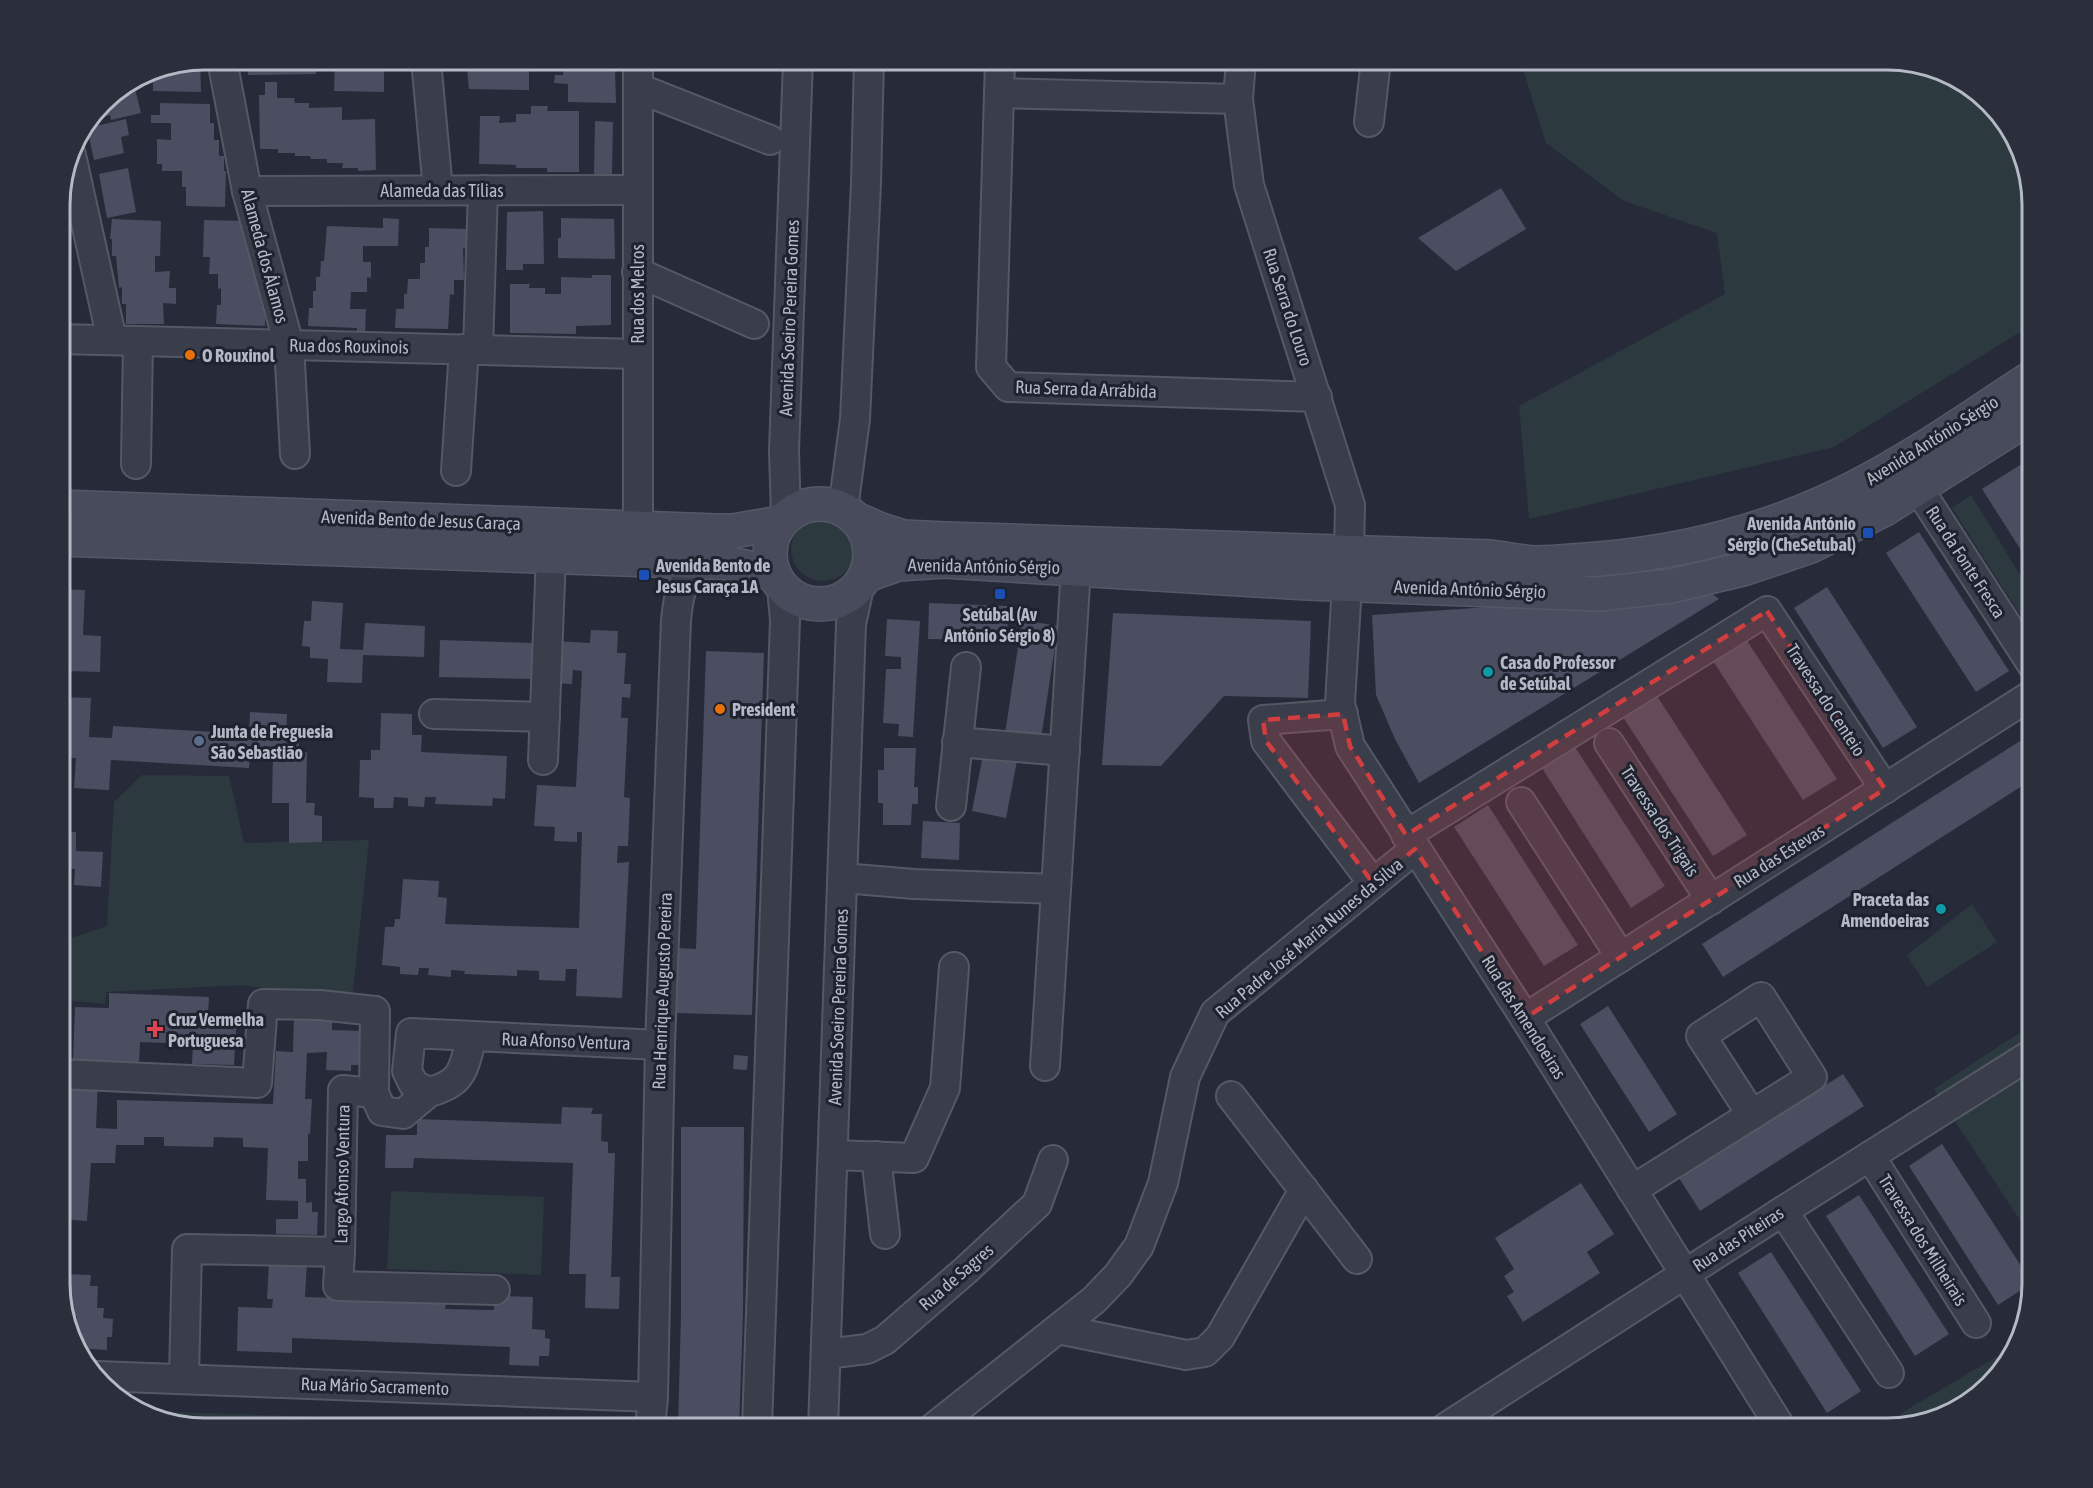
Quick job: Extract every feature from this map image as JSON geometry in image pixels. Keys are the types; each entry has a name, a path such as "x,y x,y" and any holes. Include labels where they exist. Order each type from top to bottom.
{"main road":[{"name":"Avenida António Sérgio","path":"851,515 881,530 903,537 1491,557 1535,563 1629,556 1675,550 1725,539 1767,526 1812,508 1857,487 2022,384"},
{"name":"Avenida António Sérgio","path":"863,581 898,564 944,561 1347,584 1599,594 1671,586 1743,569 1811,546 1883,510 2022,427"},
{"path":"783,520 797,509 812,504 828,504 851,515"},
{"name":"Avenida Bento de Jesus Caraça","path":"71,507 733,531 783,520"},
{"name":"Avenida Soeiro Pereira Gomes","path":"851,515 868,537 871,556 863,581"},
{"name":"Avenida Soeiro Pereira Gomes","path":"778,581 770,557 772,539 783,520"},
{"name":"Avenida Bento de Jesus Caraça","path":"71,539 728,563 778,581"},
{"path":"778,581 796,598 812,604 829,604 845,598 863,581"}],"street":[{"name":"Alameda dos Álamos","path":"224,70 247,191 289,345 295,454"},
{"path":"427,70 438,190"},
{"name":"Rua dos Melros","path":"638,70 638,528"},
{"name":"Avenida Soeiro Pereira Gomes","path":"783,520 798,70"},
{"path":"851,515 867,183 869,70"},
{"name":"Rua Serra da Arrábida","path":"1000,70 991,367 1008,387 1317,398"},
{"name":"Rua Serra do Louro","path":"1240,70 1238,99 1249,185 1350,505 1349,552"},
{"path":"1369,122 1375,70"},
{"path":"638,88 770,140"},
{"path":"999,93 1238,99"},
{"path":"75,169 125,340 136,464"},
{"path":"456,471 471,350 483,190"},
{"name":"Alameda das Tílias","path":"247,191 637,190"},
{"path":"637,272 754,324"},
{"name":"Rua dos Rouxinois","path":"71,339 637,354"},
{"name":"Rua da Fonte Fresca","path":"1918,488 2022,649"},
{"path":"543,760 551,556"},
{"name":"Rua Henrique Augusto Pereira","path":"651,1418 660,1045 676,620 679,594 683,583 700,562"},
{"path":"1045,1066 1076,568"},
{"name":"Avenida Soeiro Pereira Gomes","path":"757,1418 784,649 778,581"},
{"name":"Avenida Soeiro Pereira Gomes","path":"824,1417 851,624 863,581"},
{"name":"Rua das Amendoeiras","path":"1347,584 1340,703 1350,746 1525,1018 1775,1418"},
{"name":"Travessa do Centeio","path":"1767,611 1885,789"},
{"name":"Rua Padre José Maria Nunes da Silva","path":"946,1418 1094,1300 1118,1275 1139,1246 1163,1183 1185,1077 1215,1013 1373,883 1411,842 1767,611"},
{"path":"951,806 966,667"},
{"name":"Rua das Estevas","path":"1525,1018 2022,701"},
{"path":"434,714 545,717"},
{"path":"1343,714 1263,720 1266,741 1373,883"},
{"path":"957,742 1065,751"},
{"name":"Travessa dos Trigais","path":"1609,743 1711,900"},
{"path":"1521,802 1621,957"},
{"path":"843,878 914,884 1056,889"},
{"path":"833,1155 914,1158 945,1088 954,967"},
{"path":"71,1075 257,1083 263,1004 320,1005 375,1011 374,1093 382,1111 403,1114 429,1092 446,1088 456,1081 465,1064 472,1037"},
{"name":"Rua Afonso Ventura","path":"429,1092 414,1085 407,1071 411,1033 660,1045"},
{"name":"Rua das Piteiras","path":"1460,1418 2022,1060"},
{"name":"Largo Afonso Ventura","path":"374,1093 343,1090 328,1253 338,1286 495,1290"},
{"path":"1231,1096 1357,1258"},
{"path":"1632,1190 1752,1115"},
{"path":"876,1156 885,1234"},
{"name":"Travessa dos Milheirais","path":"1870,1156 1976,1323"},
{"name":"Rua de Sagres","path":"826,1354 867,1349 885,1340 966,1270 1037,1204 1053,1160"},
{"path":"1058,1329 1186,1355 1205,1352 1220,1337 1304,1190"},
{"path":"1783,1211 1889,1373"},
{"path":"184,1378 187,1249 328,1253"},
{"name":"Rua Mário Sacramento","path":"108,1376 653,1397"}],"highlighted area":[{"path":"1767,611 1885,789 1525,1018 1415,849 1373,883 1266,741 1263,720 1343,714 1350,746 1406,835"}],"shaded area":[{"path":"1523,70 1888,70 1923,75 1939,81 1970,98 1995,123 2009,146 2018,170 2022,205 2022,331 1834,447 1529,519 1519,406 1725,294 1717,233 1624,201 1546,143"},
{"path":"1971,495 2022,578 2022,618 1952,508"},
{"path":"823,517 841,523 849,531 855,549 849,567 841,575 823,581 805,575 797,567 791,549 797,531 805,523"},
{"path":"142,775 229,776 244,843 369,840 353,992 313,995 242,985 106,992 105,1004 71,1001 71,938 107,926 114,802"},
{"path":"1972,904 1997,942 1927,987 1907,955"},
{"path":"2022,1031 2022,1223 1934,1089"},
{"path":"391,1191 544,1197 541,1275 387,1269"},
{"path":"2002,1354 1995,1365 1970,1390 1947,1404 1914,1415 1894,1417"},
{"path":"168,1412 351,1418 205,1418"}],"building":[{"path":"248,70 316,70 316,74 248,75"},
{"path":"335,70 384,70 384,92 334,91"},
{"path":"467,70 529,70 529,90 469,89"},
{"path":"563,70 615,70 616,103 568,102 568,84 554,83 555,75 563,75"},
{"path":"200,71 201,92 153,91 154,81 170,75"},
{"path":"265,82 277,82 277,98 294,98 295,103 309,103 309,108 342,107 342,120 375,119 376,170 358,171 358,168 342,168 343,163 327,163 327,159 295,156 295,153 278,153 278,149 260,149 259,95 265,95"},
{"path":"135,91 141,113 111,120 110,115 103,117 123,98"},
{"path":"160,103 210,104 210,123 214,123 214,140 219,140 219,156 224,156 225,207 186,206 186,187 182,187 182,171 162,171 162,164 157,164 157,139 171,140 171,123 151,123 151,115 160,115"},
{"path":"531,106 548,106 547,111 579,111 579,172 547,172 547,168 516,168 516,165 479,164 480,116 500,116 499,123 516,122 516,114 531,114"},
{"path":"126,119 129,135 121,137 124,153 94,160 89,137 96,126"},
{"path":"595,121 613,122 612,175 594,175"},
{"path":"128,168 136,212 107,218 99,174"},
{"path":"1501,188 1526,229 1456,271 1418,238"},
{"path":"543,211 544,264 523,264 523,270 506,270 507,212"},
{"path":"383,218 399,219 398,246 363,246 363,262 371,262 371,278 367,277 367,292 351,292 350,309 366,309 365,335 357,335 357,328 308,326 309,308 313,308 313,291 316,291 316,277 320,277 321,261 324,261 327,226 383,228"},
{"path":"561,218 614,219 615,259 558,258"},
{"path":"112,219 161,221 160,256 155,256 155,272 170,271 169,288 176,288 176,304 163,303 164,324 126,324 126,304 122,304 122,287 119,288 116,256 112,256 112,239 110,239"},
{"path":"204,220 248,221 249,258 254,258 254,275 258,274 257,290 261,290 261,305 265,306 265,326 216,324 217,305 221,305 221,288 218,289 218,274 209,274 210,257 203,257"},
{"path":"429,228 468,229 468,248 463,248 464,280 454,280 454,295 450,294 448,329 395,328 396,309 404,309 404,294 407,294 408,279 420,279 420,263 425,263 425,247 429,247"},
{"path":"592,275 611,275 611,325 576,326 576,334 510,333 510,284 530,284 529,288 545,288 545,294 561,294 561,277 592,278"},
{"path":"2022,464 2022,552 1982,489"},
{"path":"1919,532 2009,671 1976,692 1886,553"},
{"path":"1827,587 1917,727 1883,748 1794,608"},
{"path":"71,589 85,590 83,635 101,636 100,672 71,671"},
{"name":"Casa do Professor de Setúbal","path":"1710,592 1719,599 1419,783 1395,739 1376,695 1372,615"},
{"path":"312,601 343,603 340,649 363,650 365,623 425,626 424,657 363,655 362,683 327,682 328,659 310,658 310,647 302,646 304,621 311,621"},
{"path":"929,603 1008,606 1007,641 928,639"},
{"path":"1113,613 1311,621 1308,698 1224,696 1161,766 1102,765"},
{"path":"887,619 920,621 913,737 898,736 899,724 883,723 886,669 901,669 901,657 885,656"},
{"path":"1022,620 1058,626 1041,739 1005,734"},
{"path":"591,630 618,631 617,653 626,653 624,684 631,684 630,698 622,697 621,718 628,718 624,797 630,798 628,846 618,846 617,863 629,862 622,998 576,996 577,969 566,969 565,981 539,980 539,971 517,970 517,976 464,974 465,971 451,970 451,977 428,975 429,968 419,968 418,975 400,974 400,967 382,965 385,927 394,927 395,919 400,919 403,879 439,881 438,897 447,898 445,924 579,928 582,832 577,832 577,842 554,841 555,827 534,826 537,785 576,787 582,671 573,670 572,684 553,683 555,641 590,643"},
{"path":"1746,639 1837,779 1803,800 1713,661"},
{"path":"440,640 534,643 533,679 439,677"},
{"path":"706,651 764,653 752,1015 674,1013 676,948 696,949"},
{"path":"1657,696 1747,835 1713,856 1623,717"},
{"path":"71,697 91,698 89,737 112,738 113,726 249,734 250,712 287,714 286,743 299,743 299,752 307,752 306,803 315,803 314,815 322,816 322,842 289,843 289,803 272,803 273,754 250,752 249,768 111,760 109,790 74,788 76,758 71,758"},
{"path":"381,713 412,714 412,735 422,735 421,752 507,756 505,799 493,798 492,806 435,804 436,797 425,797 424,807 408,806 408,798 394,797 393,808 374,808 374,798 359,797 360,760 371,760 371,750 380,750"},
{"path":"2022,740 2022,786 1723,977 1702,944"},
{"path":"1575,747 1665,886 1631,908 1542,768"},
{"path":"884,748 916,748 914,787 918,787 918,804 912,804 911,825 883,825 883,803 878,803 878,770 884,770"},
{"path":"984,750 1018,756 1006,818 972,811"},
{"path":"1488,805 1578,945 1544,966 1454,827"},
{"path":"923,821 960,823 959,860 921,858"},
{"path":"71,832 76,832 76,851 103,852 101,887 74,885 75,869 71,869"},
{"name":"Cruz Vermelha Portuguesa","path":"109,993 209,997 208,1015 237,1016 234,1065 192,1064 193,1044 140,1042 139,1062 73,1060 75,1007 109,1008"},
{"path":"1608,1006 1677,1114 1649,1132 1580,1024"},
{"path":"294,1014 332,1014 332,1030 364,1031 362,1065 351,1065 351,1071 326,1070 327,1052 307,1053 305,1099 312,1099 310,1135 308,1133 308,1161 298,1161 298,1179 306,1179 306,1203 312,1202 312,1212 318,1212 317,1235 276,1234 276,1219 298,1219 298,1201 266,1200 268,1148 243,1147 243,1138 214,1137 213,1147 164,1146 164,1137 144,1137 144,1145 116,1145 115,1163 91,1163 87,1221 71,1220 71,1080 98,1081 96,1128 117,1129 117,1100 273,1104 276,1051 293,1052"},
{"path":"734,1055 748,1056 747,1070 733,1069"},
{"path":"1843,1074 1864,1106 1700,1211 1679,1178"},
{"path":"562,1107 593,1108 591,1114 602,1114 601,1141 608,1142 608,1153 615,1153 611,1277 620,1277 619,1309 585,1308 586,1274 569,1274 573,1163 414,1158 413,1168 385,1168 386,1135 417,1135 417,1119 561,1124"},
{"path":"681,1127 744,1127 743,1316 739,1418 678,1418"},
{"path":"1942,1144 2022,1268 2022,1289 1998,1305 1909,1166"},
{"path":"1581,1183 1614,1234 1587,1252 1600,1273 1523,1322 1507,1296 1514,1292 1504,1276 1514,1269 1495,1238"},
{"path":"1859,1195 1949,1334 1915,1356 1826,1216"},
{"path":"1771,1252 1861,1391 1827,1413 1738,1273"},
{"path":"269,1261 307,1262 305,1297 446,1302 445,1309 494,1310 495,1296 533,1297 532,1329 545,1330 545,1338 550,1339 549,1356 539,1356 539,1366 509,1365 510,1347 292,1338 292,1353 237,1351 238,1307 272,1308 273,1299 267,1299"},
{"path":"71,1274 91,1275 90,1286 98,1286 97,1308 104,1308 103,1318 113,1319 112,1337 107,1337 107,1350 88,1349 77,1322 77,1317 75,1317 73,1309"}],"place":[{"name":"O Rouxinol","path":"190,355"},
{"name":"Avenida António Sérgio (CheSetubal)","path":"1868,533"},
{"name":"Avenida Bento de Jesus Caraça 1A","path":"644,575"},
{"name":"Setúbal (Av António Sérgio 8)","path":"1000,594"},
{"name":"Casa do Professor de Setúbal","path":"1488,672"},
{"name":"President","path":"720,709"},
{"name":"Junta de Freguesia São Sebastião","path":"199,741"},
{"name":"Praceta das Amendoeiras","path":"1941,909"},
{"name":"Cruz Vermelha Portuguesa","path":"155,1029"}]}
